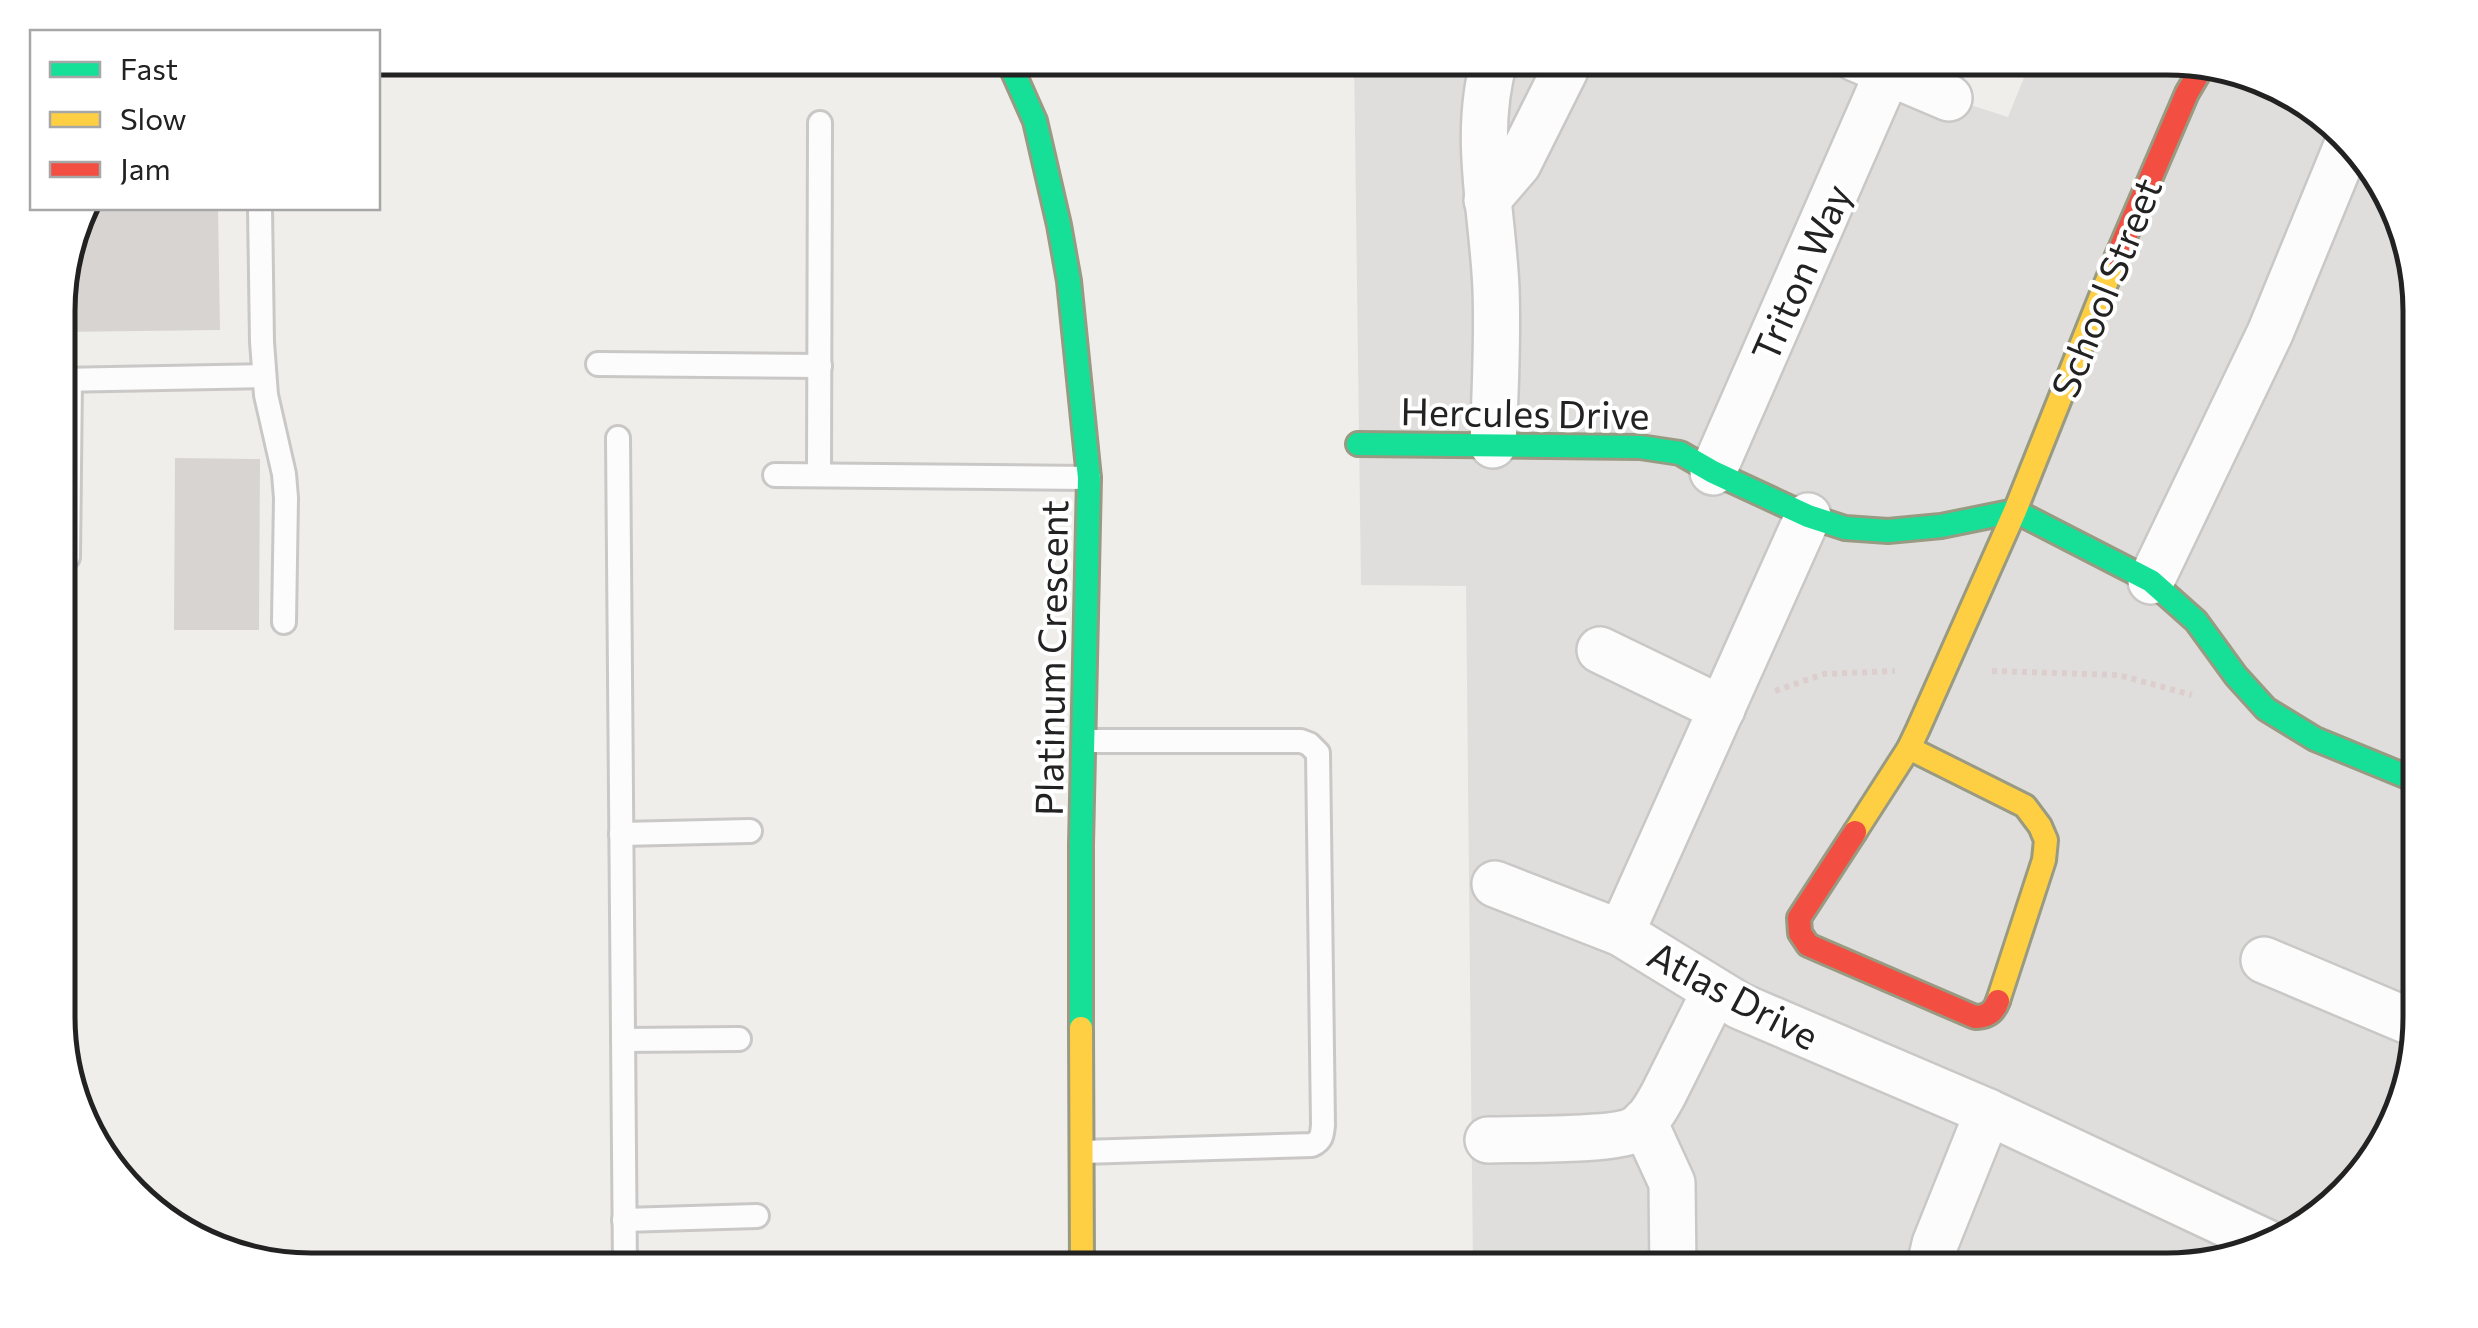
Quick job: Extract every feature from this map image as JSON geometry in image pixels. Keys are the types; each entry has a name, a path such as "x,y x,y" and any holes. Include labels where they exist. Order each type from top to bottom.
{"street":[{"name":"Platinum Crescent","path":"1014,75 1035,121 1059,225 1069,280 1090,478 1081,883 1082,1253"},
{"path":"1491,75 1484,105 1484,137 1496,289 1493,445"},
{"path":"1488,200 1518,164 1562,75"},
{"name":"Triton Way","path":"1713,472 1867,75"},
{"name":"Triton Way","path":"1895,75 1949,98"},
{"name":"School Street","path":"1908,748 2025,806 2046,840 2044,860 1995,1009 1984,1017 1808,945 1801,937 1799,918 1908,748 2016,512 2142,194 2195,77"},
{"path":"2151,581 2270,333 2343,155"},
{"name":"Hercules Drive","path":"1358,444 1663,450 1680,453 1808,516 1845,528 1888,531 2016,512"},
{"path":"2016,512 2151,581 2196,621 2266,709 2315,739 2403,775"},
{"name":"Atlas Drive","path":"1808,516 1621,934 1740,1006 1988,1112 2253,1236"},
{"path":"1600,650 1722,709"},
{"path":"1495,884 1621,934"},
{"path":"2264,960 2403,1019"},
{"path":"1488,1140 1627,1134 1644,1122 1664,1093 1715,991"},
{"path":"1933,1252 1988,1112"},
{"path":"1644,1122 1672,1183 1673,1252"}],"lane":[{"path":"819,475 820,123"},
{"path":"260,210 264,376 285,486 284,622"},
{"path":"598,364 820,366"},
{"path":"76,380 264,376"},
{"path":"618,438 625,1253"},
{"path":"775,475 1090,478"},
{"path":"1082,1152 1312,1145 1319,1142 1323,1125 1318,754 1310,744 1300,742 1084,741"},
{"path":"621,834 750,831"},
{"path":"623,1040 739,1039"},
{"path":"624,1220 757,1216"}],"shaded area":[{"path":"1354,75 1895,75 2008,117 2025,75 2198,77 2272,99 2311,124 2354,167 2385,220 2401,280 2403,1017 2398,1063 2379,1122 2345,1173 2323,1195 2272,1229 2213,1248 2183,1252 1473,1252 1466,586 1361,585"}],"building":[{"path":"97,210 218,210 220,330 76,332 80,265"},
{"path":"175,458 260,459 259,630 174,630"}],"traffic: fast":[{"path":"1015,75 1035,121 1059,225 1069,281 1089,478 1081,1028"},
{"path":"1358,444 1640,447 1680,453 1808,516 1845,528 1888,531 1941,526 2015,511 2151,581 2196,621 2266,709 2315,739 2403,775"}],"traffic: slow":[{"path":"1855,832 1918,729 2015,511 2117,256"},
{"path":"1909,748 2025,806 2046,840 2044,860 1998,1001"},
{"path":"1081,1028 1082,1253"}],"traffic: jam":[{"path":"2117,256 2197,77"},
{"path":"1855,832 1799,918 1800,933 1808,945 1975,1017 1990,1013 1998,1001"}]}
